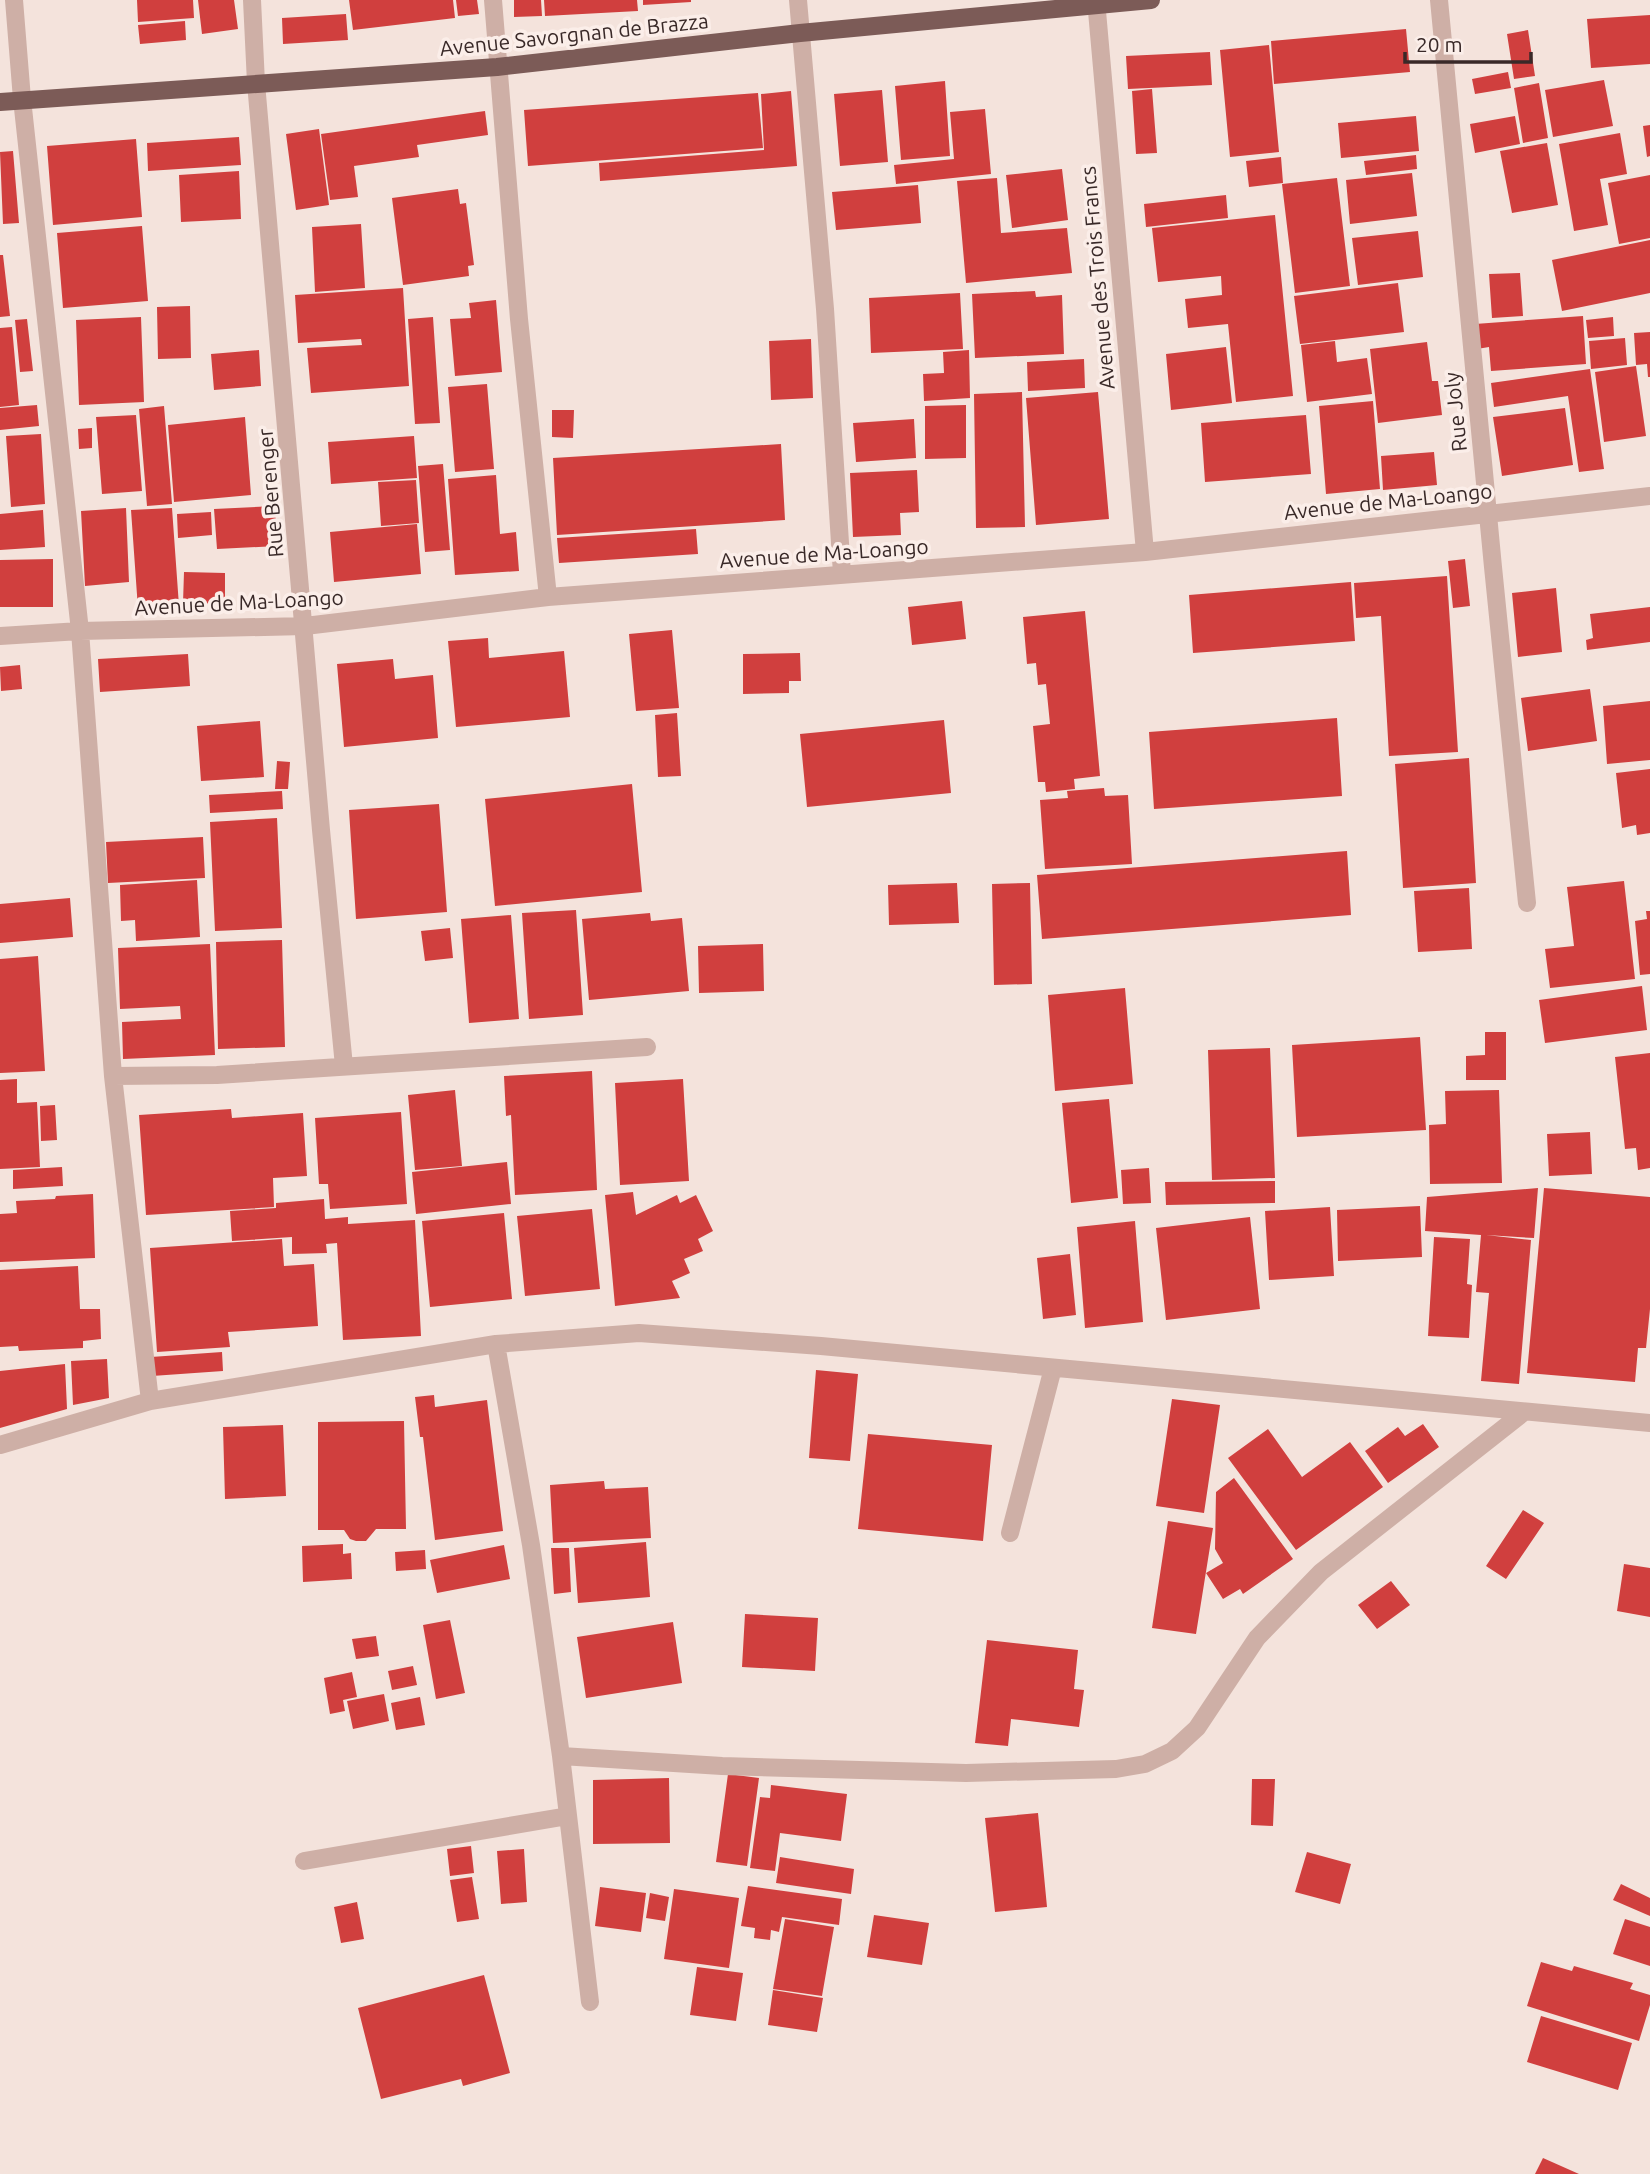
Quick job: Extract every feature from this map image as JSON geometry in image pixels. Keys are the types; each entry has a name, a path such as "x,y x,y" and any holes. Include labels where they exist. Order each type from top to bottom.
{"main road":[{"name":"Avenue Savorgnan de Brazza","path":"0,102 497,67 1097,2 1151,0"}],"street":[{"path":"14,0 22,99 80,631 113,1076 150,1401"},
{"name":"Rue Berenger","path":"252,0 256,83 322,844 344,1066"},
{"path":"493,0 519,319 548,597"},
{"path":"798,0 825,309 842,575"},
{"name":"Rue Joly","path":"1439,0 1527,903"},
{"name":"Avenue des Trois Francs","path":"1097,2 1145,552"},
{"name":"Avenue de Ma-Loango","path":"0,636 80,631 304,626 548,597 1145,552 1650,496"},
{"path":"113,1076 217,1075 647,1047"},
{"path":"0,1445 150,1401 496,1345 639,1333 821,1346 1650,1423"},
{"path":"496,1345 531,1545 562,1756 590,2002"},
{"path":"1010,1533 1053,1368"},
{"path":"562,1756 722,1766 966,1773 1116,1769 1145,1764 1172,1751 1196,1728 1256,1638 1321,1572 1524,1412"},
{"path":"304,1861 568,1816"}],"building":[{"path":"137,0 193,0 194,18 138,22"},
{"path":"198,0 234,0 238,29 202,34"},
{"path":"349,0 453,0 455,18 353,30"},
{"path":"456,0 477,0 479,14 458,16"},
{"path":"514,0 541,0 542,16 514,17"},
{"path":"544,0 637,0 638,11 545,16"},
{"path":"643,0 691,0 691,2 643,5"},
{"path":"346,14 348,40 283,44 282,18"},
{"path":"1650,15 1650,64 1591,68 1587,19"},
{"path":"185,21 186,40 140,44 138,25"},
{"path":"1406,29 1410,72 1274,84 1271,41"},
{"path":"1528,30 1535,76 1514,79 1507,34"},
{"path":"1269,45 1279,152 1230,157 1220,50"},
{"path":"1210,52 1212,85 1128,89 1126,56"},
{"path":"1508,72 1511,88 1475,94 1472,79"},
{"path":"1604,80 1613,126 1553,137 1545,90"},
{"path":"945,81 950,156 901,160 895,86"},
{"path":"1539,83 1548,138 1523,143 1514,88"},
{"path":"1152,89 1157,153 1136,154 1132,91"},
{"path":"882,90 888,162 840,166 834,94"},
{"path":"791,91 797,166 600,181 599,163 764,150 761,94"},
{"path":"758,93 763,148 528,166 524,110"},
{"path":"985,109 991,174 896,184 894,165 954,159 950,112"},
{"path":"485,111 488,135 417,145 419,157 354,166 358,197 330,200 321,134"},
{"path":"1416,116 1419,151 1341,158 1338,123"},
{"path":"1515,116 1520,144 1475,153 1470,124"},
{"path":"1650,125 1650,156 1647,157 1643,126"},
{"path":"319,129 329,205 296,210 286,134"},
{"path":"1620,133 1627,174 1600,179 1608,225 1574,231 1559,144"},
{"path":"239,137 241,165 148,171 147,143"},
{"path":"136,139 142,217 53,225 47,146"},
{"path":"1547,143 1558,205 1512,213 1500,151"},
{"path":"13,151 19,223 3,224 0,152"},
{"path":"1416,155 1417,169 1366,175 1364,161"},
{"path":"1281,157 1283,183 1249,187 1246,161"},
{"path":"1062,169 1068,220 1012,228 1006,175"},
{"path":"239,171 241,219 181,222 179,175"},
{"path":"1412,173 1417,216 1350,224 1346,180"},
{"path":"1650,175 1650,238 1619,244 1608,183"},
{"path":"997,178 1001,233 1067,228 1072,273 966,283 957,181"},
{"path":"1337,178 1350,286 1295,293 1282,184"},
{"path":"918,185 921,223 836,230 832,192"},
{"path":"458,189 460,204 466,203 474,265 468,266 469,276 403,285 392,198"},
{"path":"1226,195 1228,218 1146,227 1144,204"},
{"path":"1275,215 1293,396 1236,402 1228,324 1188,328 1185,299 1222,295 1221,276 1158,282 1152,228"},
{"path":"361,224 365,288 315,292 312,227"},
{"path":"142,226 148,301 63,308 57,233"},
{"path":"1418,231 1423,277 1358,285 1352,238"},
{"path":"1650,240 1650,293 1562,311 1552,260"},
{"path":"0,255 3,255 10,316 0,317"},
{"path":"1520,273 1523,316 1492,318 1489,274"},
{"path":"1398,283 1404,332 1300,344 1294,296"},
{"path":"403,288 409,386 311,393 307,348 362,345 361,339 298,343 295,295"},
{"path":"1035,291 1036,297 1062,295 1064,354 975,358 972,294"},
{"path":"960,293 963,349 871,353 869,298"},
{"path":"496,300 502,372 455,376 450,319 471,318 469,303"},
{"path":"190,306 191,358 158,359 157,307"},
{"path":"1583,316 1586,364 1491,371 1489,347 1477,349 1475,324"},
{"path":"141,317 144,402 79,405 76,320"},
{"path":"433,317 440,423 415,424 408,319"},
{"path":"1613,317 1614,336 1588,338 1586,320"},
{"path":"27,319 33,371 20,372 15,320"},
{"path":"12,327 19,405 0,407 0,328"},
{"path":"1650,332 1648,377 1647,364 1636,365 1634,333"},
{"path":"1625,338 1627,365 1591,369 1589,341"},
{"path":"811,339 813,398 771,400 769,341"},
{"path":"1335,341 1337,362 1367,358 1372,394 1307,402 1301,345"},
{"path":"1427,342 1432,381 1438,381 1442,415 1378,423 1370,349"},
{"path":"1226,347 1232,403 1171,410 1166,354"},
{"path":"259,350 261,386 214,390 211,354"},
{"path":"969,350 970,398 924,401 923,374 944,373 943,352"},
{"path":"1084,359 1085,388 1028,391 1027,362"},
{"path":"1636,366 1646,436 1604,442 1595,372"},
{"path":"1590,369 1604,469 1579,472 1568,396 1494,407 1491,383"},
{"path":"487,384 494,469 455,472 448,387"},
{"path":"1022,392 1025,527 976,528 974,394"},
{"path":"1098,392 1109,519 1036,525 1026,398"},
{"path":"1373,401 1380,489 1326,494 1319,406"},
{"path":"37,405 39,426 0,430 0,408"},
{"path":"966,405 966,458 925,459 925,406"},
{"path":"164,406 172,504 147,506 139,409"},
{"path":"1565,408 1573,465 1502,476 1493,417"},
{"path":"552,410 574,410 573,438 552,437"},
{"path":"136,415 142,491 102,494 96,417"},
{"path":"1306,415 1311,474 1205,482 1201,423"},
{"path":"245,417 251,495 174,502 168,425"},
{"path":"914,419 916,458 856,462 853,423"},
{"path":"92,428 92,448 79,449 78,429"},
{"path":"41,434 45,504 11,507 6,436"},
{"path":"414,436 417,478 331,484 328,442"},
{"path":"781,444 785,520 557,535 553,458"},
{"path":"1434,452 1437,485 1383,490 1381,456"},
{"path":"443,464 450,550 425,552 418,466"},
{"path":"917,470 919,512 900,513 901,535 853,537 850,473"},
{"path":"496,475 500,534 516,532 519,571 455,575 448,479"},
{"path":"416,480 419,523 381,526 378,482"},
{"path":"275,506 277,546 217,549 214,509"},
{"path":"126,508 129,582 85,586 81,511"},
{"path":"172,508 179,606 138,609 131,510"},
{"path":"43,510 45,547 0,550 0,514"},
{"path":"211,512 212,535 178,538 177,514"},
{"path":"417,524 421,574 334,582 330,532"},
{"path":"696,529 698,554 559,563 557,538"},
{"path":"53,559 53,607 0,607 0,560"},
{"path":"1465,559 1470,606 1453,608 1448,561"},
{"path":"184,572 225,573 225,604 183,603"},
{"path":"1447,576 1458,752 1389,756 1381,616 1356,618 1354,583"},
{"path":"1351,582 1355,641 1193,653 1189,595"},
{"path":"1556,588 1562,652 1518,657 1512,593"},
{"path":"962,601 966,639 912,645 908,607"},
{"path":"1650,607 1650,642 1587,650 1586,640 1593,638 1590,614"},
{"path":"1085,611 1100,776 1074,779 1075,789 1046,792 1045,782 1038,782 1033,726 1050,724 1046,684 1038,685 1036,663 1027,664 1023,617"},
{"path":"672,630 679,708 636,711 629,634"},
{"path":"488,638 489,658 564,651 570,717 456,727 448,641"},
{"path":"800,653 801,681 789,681 789,693 743,694 743,654"},
{"path":"188,654 190,686 100,692 98,659"},
{"path":"393,659 395,679 433,675 438,738 344,747 337,664"},
{"path":"20,665 22,689 1,691 0,667"},
{"path":"1590,689 1597,741 1528,751 1521,698"},
{"path":"1650,701 1650,760 1607,764 1603,706"},
{"path":"677,713 681,776 658,777 655,715"},
{"path":"1337,718 1342,796 1154,809 1149,732"},
{"path":"944,720 951,793 807,807 800,734"},
{"path":"260,721 264,777 201,781 197,726"},
{"path":"1469,758 1476,883 1403,888 1395,764"},
{"path":"277,761 290,762 288,789 275,789"},
{"path":"1650,769 1650,833 1637,835 1636,825 1622,828 1616,773"},
{"path":"632,784 642,892 495,906 485,799"},
{"path":"1104,788 1105,796 1128,795 1132,864 1045,869 1040,800 1068,798 1067,791"},
{"path":"282,791 283,809 210,813 209,795"},
{"path":"439,804 447,912 356,919 349,810"},
{"path":"277,818 282,928 215,931 210,822"},
{"path":"203,837 205,878 108,883 106,842"},
{"path":"1347,851 1351,915 1042,939 1037,875"},
{"path":"197,880 200,937 136,941 135,920 121,921 120,885"},
{"path":"1624,881 1635,979 1550,988 1545,949 1574,946 1567,887"},
{"path":"957,883 959,923 889,925 888,885"},
{"path":"1030,883 1032,984 994,985 992,884"},
{"path":"1469,888 1472,949 1418,952 1414,891"},
{"path":"70,898 73,937 0,943 0,904"},
{"path":"576,910 583,1015 529,1019 522,913"},
{"path":"1646,911 1650,911 1650,974 1640,975 1635,921 1647,919"},
{"path":"650,913 651,921 682,918 689,991 589,1000 582,919"},
{"path":"511,915 519,1019 469,1023 461,919"},
{"path":"450,928 453,958 425,961 421,931"},
{"path":"282,940 285,1047 218,1049 216,942"},
{"path":"210,944 215,1055 123,1059 122,1022 181,1019 180,1006 120,1009 118,948"},
{"path":"763,944 764,991 699,993 698,946"},
{"path":"38,956 45,1071 0,1073 0,959"},
{"path":"1642,986 1647,1030 1545,1043 1539,1000"},
{"path":"1125,988 1133,1084 1055,1091 1048,995"},
{"path":"1485,1032 1506,1032 1506,1080 1466,1080 1466,1056 1485,1055"},
{"path":"1420,1037 1426,1130 1297,1137 1292,1045"},
{"path":"1270,1048 1275,1178 1212,1180 1208,1050"},
{"path":"1650,1053 1650,1168 1638,1170 1636,1148 1625,1149 1615,1057"},
{"path":"592,1071 597,1190 515,1195 511,1115 506,1116 504,1076"},
{"path":"17,1079 17,1103 37,1102 40,1167 0,1169 0,1080"},
{"path":"683,1079 689,1181 620,1185 615,1083"},
{"path":"455,1090 462,1166 415,1170 408,1095"},
{"path":"1499,1090 1502,1183 1430,1184 1429,1125 1446,1124 1445,1091"},
{"path":"1109,1099 1118,1198 1071,1203 1062,1103"},
{"path":"55,1105 57,1140 41,1141 40,1106"},
{"path":"231,1109 232,1118 303,1113 307,1176 273,1178 274,1207 146,1215 139,1115"},
{"path":"401,1112 407,1204 330,1209 328,1184 319,1184 315,1118"},
{"path":"1590,1132 1592,1174 1549,1176 1547,1134"},
{"path":"507,1162 511,1204 416,1214 412,1172"},
{"path":"62,1167 63,1186 13,1189 13,1170"},
{"path":"1149,1168 1151,1203 1123,1204 1121,1170"},
{"path":"1275,1181 1275,1203 1166,1205 1165,1182"},
{"path":"1538,1188 1534,1238 1486,1235 1531,1240 1519,1384 1481,1381 1489,1293 1476,1292 1481,1235 1425,1231 1427,1197"},
{"path":"1544,1188 1650,1197 1650,1309 1646,1348 1638,1348 1635,1382 1527,1373"},
{"path":"633,1192 636,1215 677,1195 680,1203 696,1195 713,1231 698,1239 703,1251 684,1259 690,1273 672,1281 680,1298 615,1306 605,1195"},
{"path":"93,1194 95,1258 0,1262 0,1214 17,1213 16,1201"},
{"path":"324,1199 325,1219 348,1217 348,1224 415,1220 421,1336 343,1340 337,1243 326,1244 327,1253 292,1254 292,1237 232,1241 230,1211 276,1208 276,1203"},
{"path":"1420,1206 1422,1257 1338,1261 1337,1210"},
{"path":"1330,1207 1334,1276 1269,1280 1265,1211"},
{"path":"592,1209 600,1289 525,1296 517,1216"},
{"path":"504,1213 512,1299 430,1307 422,1221"},
{"path":"1250,1217 1260,1309 1166,1320 1156,1228"},
{"path":"1135,1221 1143,1322 1085,1328 1077,1227"},
{"path":"1434,1237 1470,1239 1467,1284 1472,1285 1469,1338 1428,1336"},
{"path":"282,1239 284,1266 314,1264 318,1326 228,1332 230,1347 157,1352 150,1248"},
{"path":"1070,1254 1076,1315 1043,1319 1037,1258"},
{"path":"78,1266 80,1309 100,1309 101,1339 83,1341 83,1348 19,1351 18,1346 0,1347 0,1270"},
{"path":"222,1352 223,1371 152,1376 151,1357"},
{"path":"107,1359 109,1398 73,1405 71,1361"},
{"path":"65,1364 67,1409 0,1428 0,1371"},
{"path":"816,1370 858,1374 850,1461 809,1458"},
{"path":"434,1395 435,1407 487,1400 503,1531 435,1540 423,1437 420,1437 415,1397"},
{"path":"1172,1399 1220,1405 1204,1513 1156,1506"},
{"path":"404,1421 406,1529 376,1529 366,1541 350,1539 344,1530 318,1530 318,1422"},
{"path":"1423,1424 1439,1447 1388,1483 1365,1451 1398,1427 1405,1436"},
{"path":"283,1425 286,1496 225,1499 223,1427"},
{"path":"1268,1429 1302,1477 1350,1442 1383,1487 1296,1550 1228,1458"},
{"path":"868,1434 992,1445 983,1541 858,1529"},
{"path":"1234,1478 1293,1559 1243,1594 1240,1589 1223,1599 1206,1573 1223,1563 1215,1549 1216,1492"},
{"path":"604,1481 605,1489 648,1487 651,1538 553,1543 550,1485"},
{"path":"1523,1510 1544,1523 1506,1579 1486,1566"},
{"path":"1168,1521 1213,1528 1196,1634 1152,1628"},
{"path":"646,1542 650,1597 578,1603 574,1548"},
{"path":"343,1544 343,1554 351,1553 352,1579 303,1582 302,1546"},
{"path":"504,1545 510,1579 437,1593 430,1560"},
{"path":"551,1548 569,1548 571,1592 554,1594"},
{"path":"425,1550 426,1569 396,1571 395,1552"},
{"path":"1624,1564 1650,1568 1650,1617 1617,1611"},
{"path":"1391,1581 1410,1605 1377,1629 1358,1605"},
{"path":"745,1614 818,1618 815,1671 742,1667"},
{"path":"450,1620 465,1693 436,1699 423,1625"},
{"path":"673,1622 682,1683 586,1698 577,1637"},
{"path":"376,1636 379,1656 356,1659 352,1639"},
{"path":"987,1640 1078,1650 1074,1689 1084,1690 1079,1727 1011,1719 1008,1746 975,1743"},
{"path":"413,1666 417,1685 392,1690 388,1671"},
{"path":"352,1672 357,1697 343,1700 345,1711 330,1714 324,1678"},
{"path":"384,1694 389,1721 353,1729 347,1701"},
{"path":"420,1697 425,1725 396,1730 391,1703"},
{"path":"728,1774 759,1778 747,1866 716,1862"},
{"path":"669,1778 670,1843 593,1844 593,1780"},
{"path":"1252,1779 1275,1779 1273,1826 1251,1825"},
{"path":"771,1785 847,1794 841,1841 780,1833 775,1871 750,1868 760,1797 770,1798"},
{"path":"1038,1813 1047,1907 995,1912 985,1818"},
{"path":"471,1846 474,1873 450,1876 447,1849"},
{"path":"524,1849 527,1902 501,1904 497,1851"},
{"path":"1307,1852 1351,1864 1340,1904 1295,1892"},
{"path":"780,1857 854,1869 851,1894 776,1883"},
{"path":"472,1877 479,1919 457,1922 450,1880"},
{"path":"1621,1884 1650,1898 1650,1916 1613,1900"},
{"path":"748,1886 842,1899 839,1925 782,1917 779,1932 771,1930 770,1940 754,1938 755,1928 741,1926"},
{"path":"600,1887 646,1893 641,1932 595,1926"},
{"path":"674,1889 739,1898 729,1968 664,1959"},
{"path":"650,1893 669,1897 665,1921 646,1918"},
{"path":"357,1902 364,1939 341,1943 334,1907"},
{"path":"874,1915 929,1923 922,1965 867,1957"},
{"path":"785,1919 834,1927 822,1996 773,1989"},
{"path":"1625,1919 1650,1927 1650,1966 1613,1954"},
{"path":"1541,1962 1572,1971 1574,1966 1633,1983 1630,1989 1650,1995 1650,2005 1639,2041 1527,2006"},
{"path":"697,1967 743,1973 736,2021 690,2015"},
{"path":"484,1975 510,2073 463,2086 461,2079 381,2099 358,2008"},
{"path":"773,1990 823,1998 817,2032 768,2025"},
{"path":"1541,2016 1632,2043 1618,2090 1527,2062"},
{"path":"1543,2158 1579,2174 1535,2174"}]}
